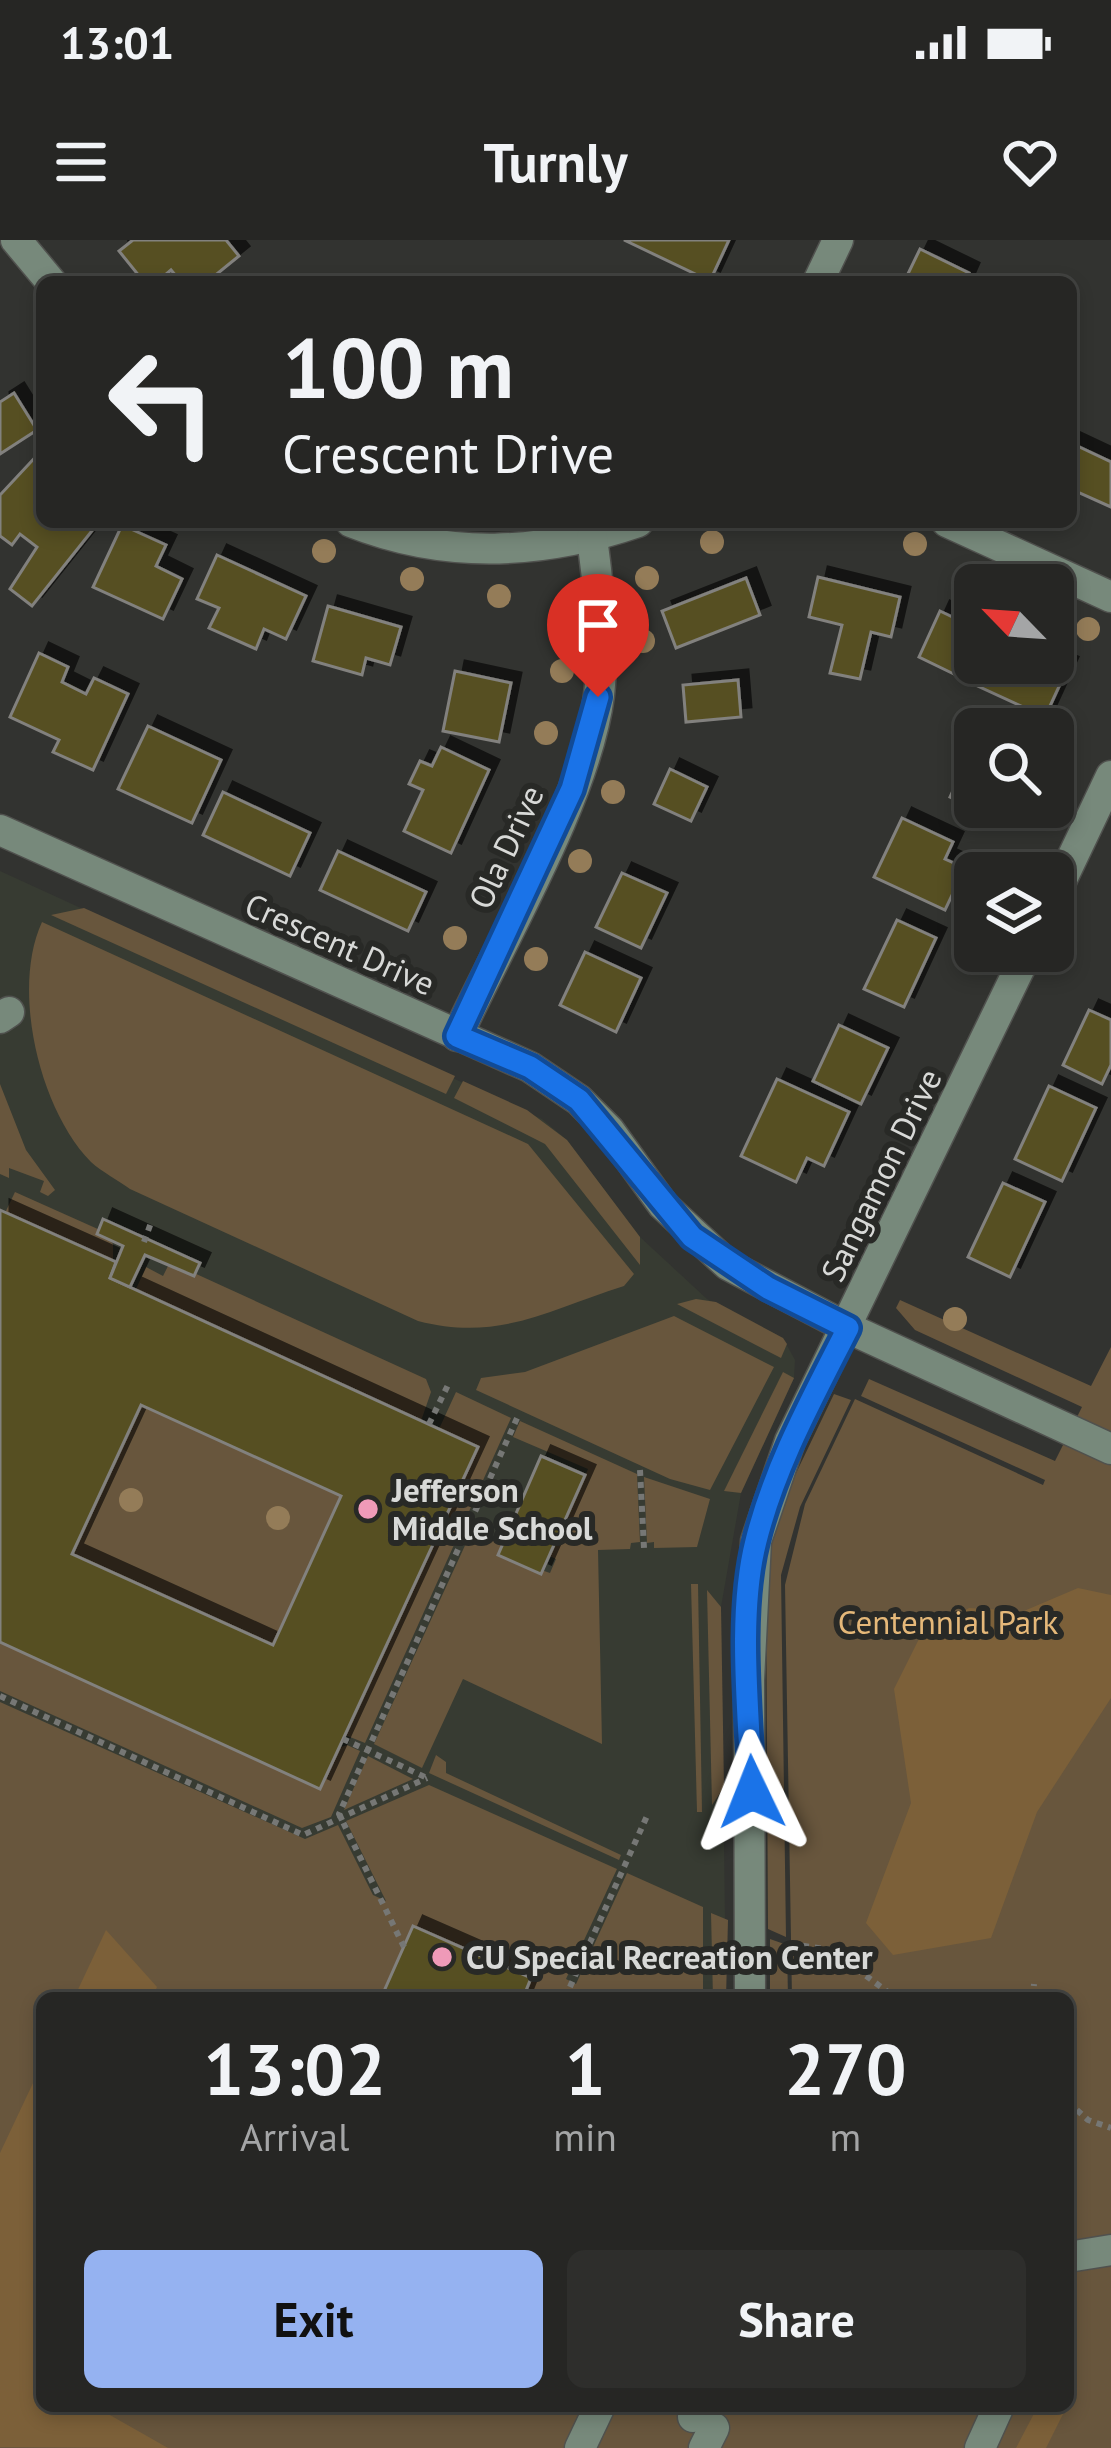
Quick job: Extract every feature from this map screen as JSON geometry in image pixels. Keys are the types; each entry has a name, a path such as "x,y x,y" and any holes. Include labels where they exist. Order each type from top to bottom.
{"street":[{"path":"16,240 46,276"},
{"path":"821,276 838,240"},
{"path":"369,528 409,541 474,550 592,538 621,528"},
{"path":"960,528 1111,597"},
{"name":"Ola Drive","path":"457,1036 572,789 591,733 602,650 592,538"},
{"path":"1074,854 1111,776"},
{"name":"Crescent Drive","path":"0,830 530,1067 579,1100 692,1237 768,1288 1111,1449"},
{"name":"Sangamon Drive","path":"750,1992 751,1571 768,1501 790,1442 1018,972"},
{"path":"1074,2256 1111,2250"},
{"path":"580,2448 597,2412"},
{"path":"980,2448 996,2412"}],"path":[{"path":"143,1242 152,1220"},
{"path":"429,1424 448,1385"},
{"path":"404,1947 341,1819 518,1416"},
{"path":"640,1470 644,1548"},
{"path":"0,1696 303,1835 427,1778 344,1739"},
{"path":"569,1992 647,1816"},
{"path":"790,1943 832,1950 888,1992"},
{"path":"1033,1992 1034,1984"},
{"path":"1074,2107 1088,2120 1111,2128"}],"shaded area":[{"name":"Jefferson Middle School","path":"0,871 542,1119 567,1140 640,1237 707,1299 783,1338 795,1360 794,1378 741,1493 721,1607 726,1992 36,1992 36,2020 0,2154"}],"green space":[{"path":"84,908 455,1076 446,1094 51,915"},
{"path":"42,922 528,1144 634,1274 624,1286 523,1320 447,1327 418,1321 130,1189 91,1162 57,1112 44,1080 35,1047 29,980"},
{"path":"463,1081 527,1110 567,1140 640,1237 640,1265 545,1144 454,1098"},
{"path":"0,1084 26,1150 55,1190 48,1196 40,1192 44,1181 9,1168 9,1178 0,1174"},
{"path":"15,1192 100,1230 113,1244 113,1261 5,1213"},
{"path":"170,1262 426,1379 431,1392 421,1421 136,1289 146,1267 163,1276"},
{"path":"696,1299 716,1302 783,1338 787,1344 781,1358 677,1304"},
{"name":"Centennial Park","path":"900,1300 1091,1386 1111,1347 1111,2448 0,2448 0,1702 305,1839 338,1825 373,1895 386,1901 346,1821 429,1785 617,1869 566,1979 576,1984 627,1873 703,1907 703,1992 36,1992 36,2412 1074,2412 1074,1992 792,1992 785,1585 805,1504 855,1399 1043,1485 1045,1480 861,1396 869,1379 1055,1461 1082,1407 915,1330 896,1308"},
{"path":"674,1316 774,1367 710,1490 670,1479 476,1390 481,1378 525,1372"},
{"path":"783,1372 794,1378 741,1493 724,1491"},
{"path":"456,1392 511,1418 365,1743 345,1735 478,1448 439,1429"},
{"path":"834,1394 851,1400 800,1507 781,1575 786,1937 768,1929 766,1561 787,1492"},
{"path":"141,1405 341,1496 273,1645 73,1554"},
{"path":"520,1421 637,1474 640,1542 631,1543 630,1549 598,1550 602,1744 463,1679 422,1768 374,1744 473,1528 503,1541 498,1555 550,1573 556,1559 550,1556 588,1469 513,1437"},
{"path":"644,1477 710,1499 697,1547 654,1548 654,1542 647,1543"},
{"path":"691,1584 698,1584 702,1812 697,1812"},
{"path":"1078,1588 1111,1595 1111,1698 1037,1812 991,1938 893,1955 866,1923 911,1803 894,1689 919,1639 969,1608 1024,1611"},
{"path":"707,1590 721,1607 724,1787 712,1805"},
{"path":"0,1642 320,1789 339,1748 347,1745 360,1751 331,1817 302,1828 0,1691"},
{"path":"436,1755 446,1762 446,1773 621,1855 619,1860 429,1773"},
{"path":"368,1756 413,1779 344,1810"},
{"path":"711,1913 728,1920 726,1992 713,1992"},
{"path":"106,1930 157,1987 155,1992 77,1992"},
{"path":"770,1939 787,1945 788,1992 770,1992"},
{"path":"36,2077 36,2412 105,2412 168,2448 0,2447 0,2153"},
{"path":"1035,2412 1064,2412 1046,2448 1016,2448"}],"building":[{"path":"133,240 226,240 239,256 214,276 176,276 171,270 164,276 139,276 119,251"},
{"path":"624,240 729,240 712,276 700,276"},
{"path":"920,249 969,273 968,276 907,276"},
{"path":"14,393 36,431 0,454 0,402"},
{"path":"1077,446 1111,462 1111,507 1077,492"},
{"path":"36,456 36,528 94,528 32,606 10,589 37,547 20,534 12,545 0,536 0,495"},
{"path":"121,528 166,545 156,566 182,579 163,619 93,587"},
{"path":"217,555 306,596 286,639 264,629 256,649 209,628 219,608 197,599"},
{"path":"818,577 900,597 891,637 871,632 860,679 830,673 842,625 809,617"},
{"path":"746,578 760,615 676,648 662,611"},
{"path":"328,606 401,627 390,665 366,658 362,675 313,661"},
{"path":"940,611 954,618 954,674 919,657"},
{"path":"39,653 68,667 62,682 86,694 94,678 128,694 93,770 53,752 59,740 10,717"},
{"path":"455,671 511,683 499,742 443,731"},
{"path":"738,680 741,717 686,722 683,685"},
{"path":"973,684 1060,684 1049,708 1025,708"},
{"path":"148,726 221,760 192,823 118,789"},
{"path":"441,747 489,770 451,853 404,831 423,790 409,784 420,761 432,766"},
{"path":"670,769 707,787 691,821 654,804"},
{"path":"223,792 310,833 290,876 203,835"},
{"path":"902,818 953,842 945,859 954,863 954,891 945,910 874,877"},
{"path":"338,851 426,892 408,931 320,890"},
{"path":"622,873 667,893 641,948 596,927"},
{"path":"897,920 936,938 904,1007 864,989"},
{"path":"585,952 641,978 616,1032 560,1005"},
{"path":"1089,1010 1111,1020 1111,1065 1102,1084 1063,1065"},
{"path":"839,1025 888,1048 861,1104 813,1081"},
{"path":"777,1079 849,1112 824,1166 807,1158 796,1182 741,1156"},
{"path":"1049,1086 1096,1108 1062,1181 1015,1159"},
{"path":"1003,1183 1045,1202 1010,1277 968,1257"},
{"path":"0,1210 116,1262 110,1278 478,1447 320,1789 0,1642","holes":["141,1405 341,1496 273,1645 72,1554"]},
{"path":"103,1219 200,1263 194,1276 145,1255 130,1287 110,1278 123,1246 97,1234"},
{"path":"541,1456 585,1475 541,1574 498,1555"},
{"name":"CU Special Recreation Center","path":"413,1926 531,1978 525,1992 384,1992"}],"place":[{"name":"Jefferson Middle School","path":"368,1509"},
{"name":"CU Special Recreation Center","path":"442,1957"}],"route":[{"path":"598,697 572,789 457,1036 530,1067 579,1100 609,1130 692,1237 768,1288 848,1328 790,1442 756,1541 748,1680 752,1792"}]}
